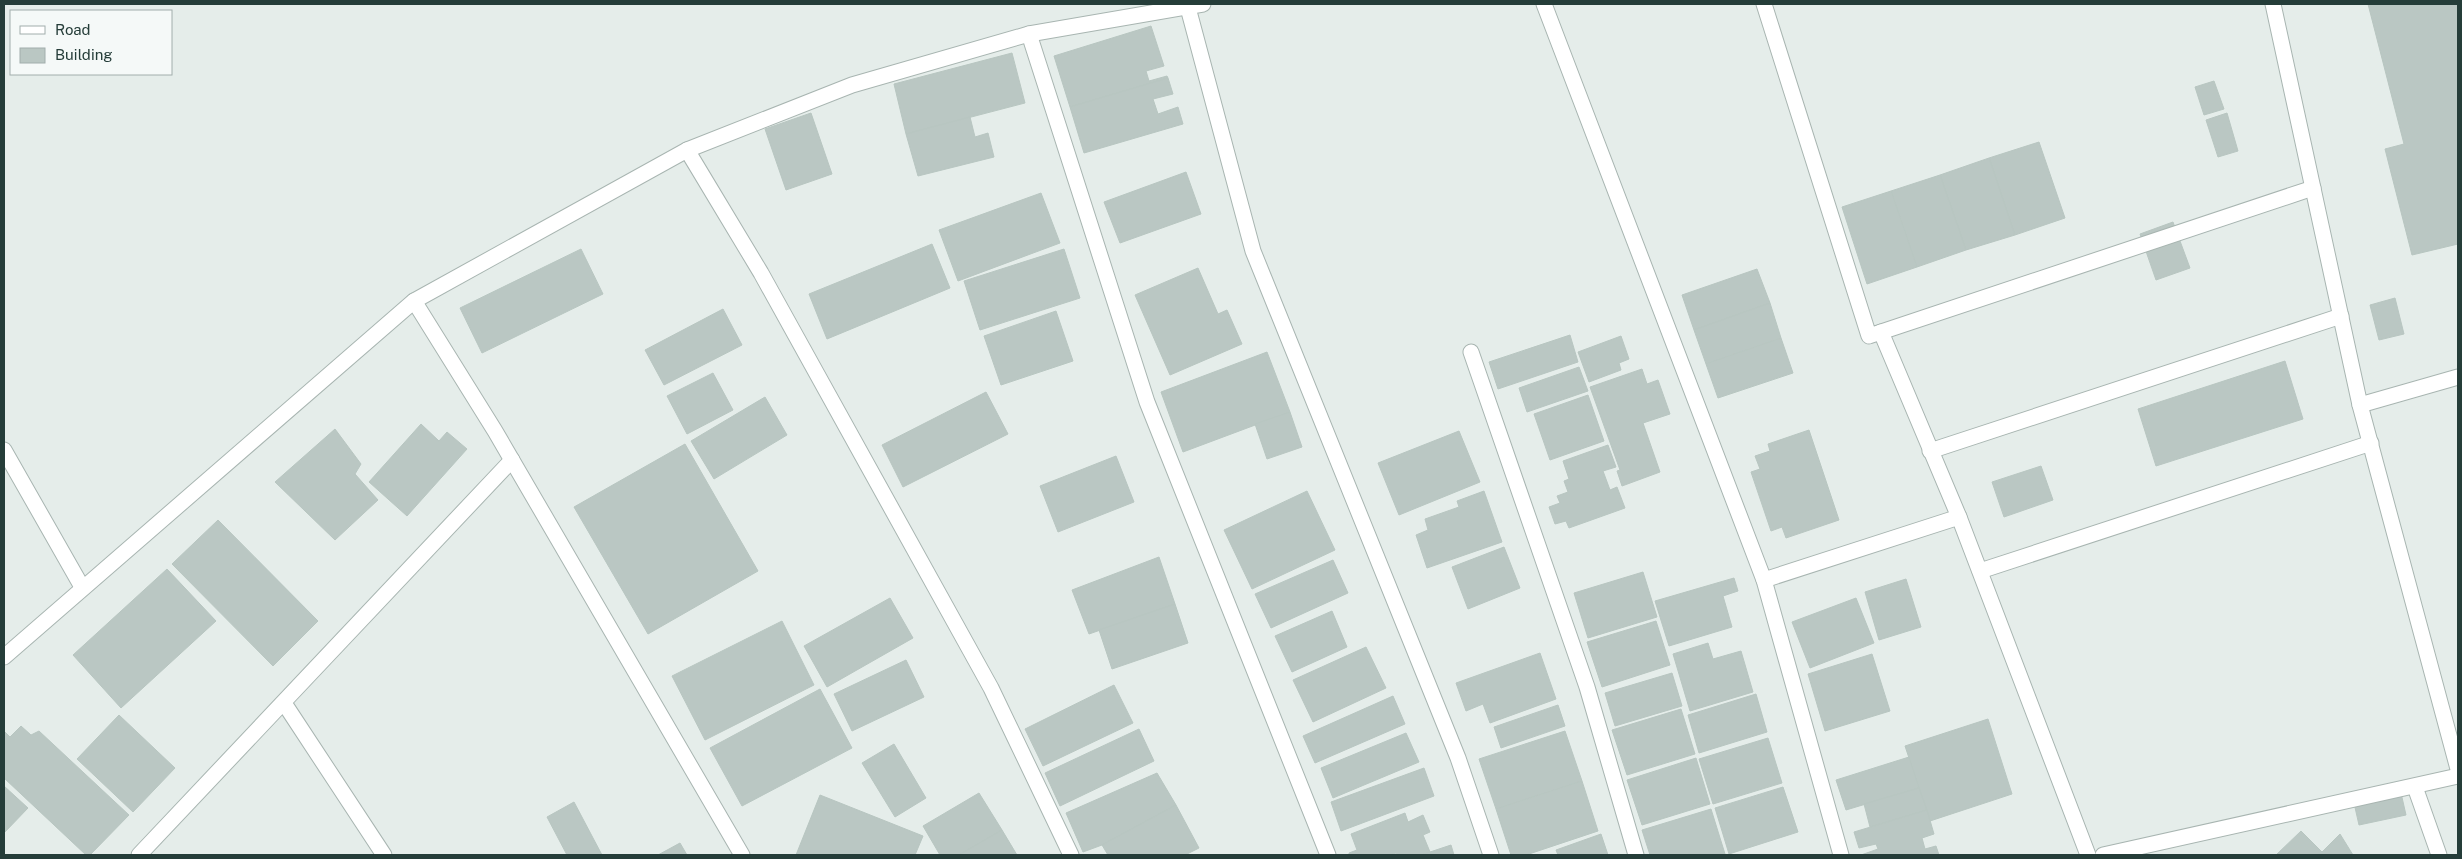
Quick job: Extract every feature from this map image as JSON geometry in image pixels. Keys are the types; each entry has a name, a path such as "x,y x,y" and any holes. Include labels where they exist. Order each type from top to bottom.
{"street":[{"path":"1544,4 1764,580 1841,855"},
{"path":"1764,4 1869,336 2313,188"},
{"path":"2273,4 2360,405 2458,769"},
{"path":"4,658 82,587 414,301 687,150 852,85 1029,34 1193,5 1253,251 1458,758 1491,855"},
{"path":"1029,34 1147,402 1328,855"},
{"path":"687,150 761,273 991,688 1071,855"},
{"path":"414,301 512,460 742,855"},
{"path":"1930,451 2340,316"},
{"path":"1881,332 1959,517 2088,855"},
{"path":"1471,352 1587,687 1636,855"},
{"path":"2360,405 2458,377"},
{"path":"1980,571 2370,443"},
{"path":"4,450 82,587"},
{"path":"139,855 512,460"},
{"path":"1764,580 1959,517"},
{"path":"284,703 384,855"},
{"path":"2104,855 2458,776"},
{"path":"2415,787 2439,855"}],"building":[{"path":"2368,4 2458,4 2458,244 2412,255 2385,149 2404,144"},
{"path":"1151,26 1164,66 1146,71 1149,81 1167,76 1168,78 1070,107 1054,56"},
{"path":"1012,53 1025,103 906,134 894,84"},
{"path":"1168,78 1173,94 1153,99 1158,114 1178,107 1183,124 1084,153 1070,107"},
{"path":"2214,81 2224,109 2204,115 2195,87"},
{"path":"811,113 832,174 786,190 765,129"},
{"path":"2227,113 2238,151 2218,157 2206,120"},
{"path":"970,117 975,137 988,133 994,157 918,176 906,134"},
{"path":"2039,142 2065,218 2015,235 1989,158"},
{"path":"1989,158 2015,235 1966,250 1940,175"},
{"path":"1186,172 1201,214 1120,243 1104,202"},
{"path":"1940,175 1966,250 1917,267 1891,191"},
{"path":"1891,191 1917,267 1867,284 1842,207"},
{"path":"1041,193 1060,243 958,281 939,230"},
{"path":"2173,222 2190,268 2156,280 2140,234"},
{"path":"932,244 950,288 827,339 809,294"},
{"path":"581,249 603,294 482,353 460,308"},
{"path":"1064,249 1080,298 980,330 964,281"},
{"path":"1198,268 1218,314 1227,310 1242,344 1170,375 1135,295"},
{"path":"1757,269 1770,303 1694,330 1682,295"},
{"path":"2395,298 2404,334 2379,340 2370,305"},
{"path":"1770,303 1781,338 1706,364 1694,330"},
{"path":"723,309 742,345 664,385 645,350"},
{"path":"1056,311 1073,361 1001,385 984,336"},
{"path":"1570,335 1578,362 1498,389 1489,362"},
{"path":"1621,336 1629,359 1619,363 1621,370 1589,382 1578,352"},
{"path":"1781,338 1793,373 1718,398 1706,364"},
{"path":"1267,352 1290,412 1183,452 1161,392"},
{"path":"2285,361 2303,419 2156,466 2138,409"},
{"path":"1579,367 1588,391 1527,412 1519,388"},
{"path":"1642,369 1647,384 1658,380 1670,414 1643,423 1660,472 1622,486 1617,471 1620,470 1590,387"},
{"path":"713,373 733,410 687,434 667,396"},
{"path":"986,392 1008,434 903,487 882,445"},
{"path":"1588,395 1604,441 1550,460 1534,414"},
{"path":"765,397 787,435 714,479 691,441"},
{"path":"1290,412 1302,447 1267,459 1255,424"},
{"path":"421,424 439,441 447,432 467,449 407,516 369,482"},
{"path":"335,429 361,464 355,474 378,500 335,540 275,482"},
{"path":"1809,430 1839,520 1786,538 1782,527 1771,531 1751,472 1760,469 1755,456 1770,451 1768,444"},
{"path":"1459,431 1480,482 1399,515 1378,463"},
{"path":"685,444 758,571 648,634 574,507"},
{"path":"1608,445 1616,467 1603,471 1610,490 1617,487 1625,508 1569,528 1566,521 1555,524 1549,507 1560,503 1557,496 1568,492 1564,481 1569,479 1563,461"},
{"path":"1116,456 1134,502 1058,532 1040,486"},
{"path":"2041,466 2053,500 2004,517 1992,482"},
{"path":"1307,491 1335,550 1252,589 1224,530"},
{"path":"1484,491 1502,542 1427,568 1416,535 1428,530 1425,519 1459,507 1457,501"},
{"path":"218,520 318,621 273,666 172,564"},
{"path":"1504,547 1520,588 1468,609 1452,567"},
{"path":"1159,557 1175,604 1089,634 1072,590"},
{"path":"1333,560 1348,593 1271,628 1255,594"},
{"path":"167,569 216,621 121,708 73,655"},
{"path":"1643,572 1657,617 1588,638 1574,593"},
{"path":"1734,578 1738,591 1723,596 1732,627 1669,646 1655,601"},
{"path":"1906,579 1921,627 1879,640 1865,592"},
{"path":"890,598 913,638 827,687 804,646"},
{"path":"1856,598 1874,643 1810,668 1792,622"},
{"path":"1175,604 1188,643 1112,669 1099,630"},
{"path":"1332,611 1347,647 1292,672 1275,636"},
{"path":"782,621 814,685 705,740 672,676"},
{"path":"1656,621 1670,665 1602,687 1587,642"},
{"path":"1708,643 1713,659 1741,651 1753,692 1690,711 1673,654"},
{"path":"1366,647 1386,688 1313,722 1293,680"},
{"path":"1540,653 1556,699 1490,723 1483,704 1466,711 1456,683"},
{"path":"1872,654 1890,711 1825,731 1808,674"},
{"path":"906,660 924,697 852,731 834,694"},
{"path":"1672,673 1682,706 1615,726 1605,693"},
{"path":"1114,685 1133,723 1043,766 1025,729"},
{"path":"820,689 852,748 742,806 710,748"},
{"path":"1756,694 1767,732 1699,753 1688,715"},
{"path":"1393,696 1405,724 1315,763 1303,736"},
{"path":"1558,705 1565,726 1501,748 1494,727"},
{"path":"1681,709 1695,754 1627,775 1612,730"},
{"path":"119,715 175,768 133,812 77,759"},
{"path":"1988,719 2012,794 1930,821 1905,746"},
{"path":"21,726 31,735 39,731 129,815 90,855 86,855 4,778 4,731 10,737"},
{"path":"1139,729 1154,761 1060,806 1045,773"},
{"path":"1565,731 1582,781 1496,809 1479,759"},
{"path":"1406,733 1419,762 1333,798 1321,768"},
{"path":"1768,738 1782,783 1713,804 1699,759"},
{"path":"894,744 926,798 895,817 862,763"},
{"path":"1909,757 1919,788 1846,810 1836,780"},
{"path":"1696,758 1710,804 1642,825 1627,780"},
{"path":"1424,768 1434,796 1341,831 1331,802"},
{"path":"1157,773 1176,805 1102,845 1083,852 1066,813"},
{"path":"1582,781 1598,831 1526,855 1511,855 1496,809"},
{"path":"4,786 28,808 4,833"},
{"path":"1783,787 1798,832 1729,854 1715,808"},
{"path":"1919,788 1927,810 1870,827 1864,804"},
{"path":"979,793 1002,830 959,855 940,855 923,826"},
{"path":"2401,793 2406,815 2359,825 2354,803"},
{"path":"820,795 923,836 915,855 796,855"},
{"path":"574,802 602,855 567,855 547,817"},
{"path":"1176,805 1199,848 1185,855 1108,855 1102,845"},
{"path":"1711,809 1725,854 1650,855 1642,830"},
{"path":"1927,810 1934,834 1922,838 1925,849 1936,846 1939,855 1861,855 1878,849 1876,844 1859,848 1854,832"},
{"path":"1405,813 1408,822 1423,815 1430,832 1423,835 1430,852 1421,855 1397,855 1396,853 1391,855 1349,855 1349,853 1357,850 1351,834"},
{"path":"1002,830 1017,855 959,855"},
{"path":"2301,831 2322,852 2340,834 2353,855 2276,855"},
{"path":"1601,834 1608,855 1558,855 1556,850"},
{"path":"680,843 687,855 658,855"},
{"path":"1451,845 1454,855 1421,855"}]}
